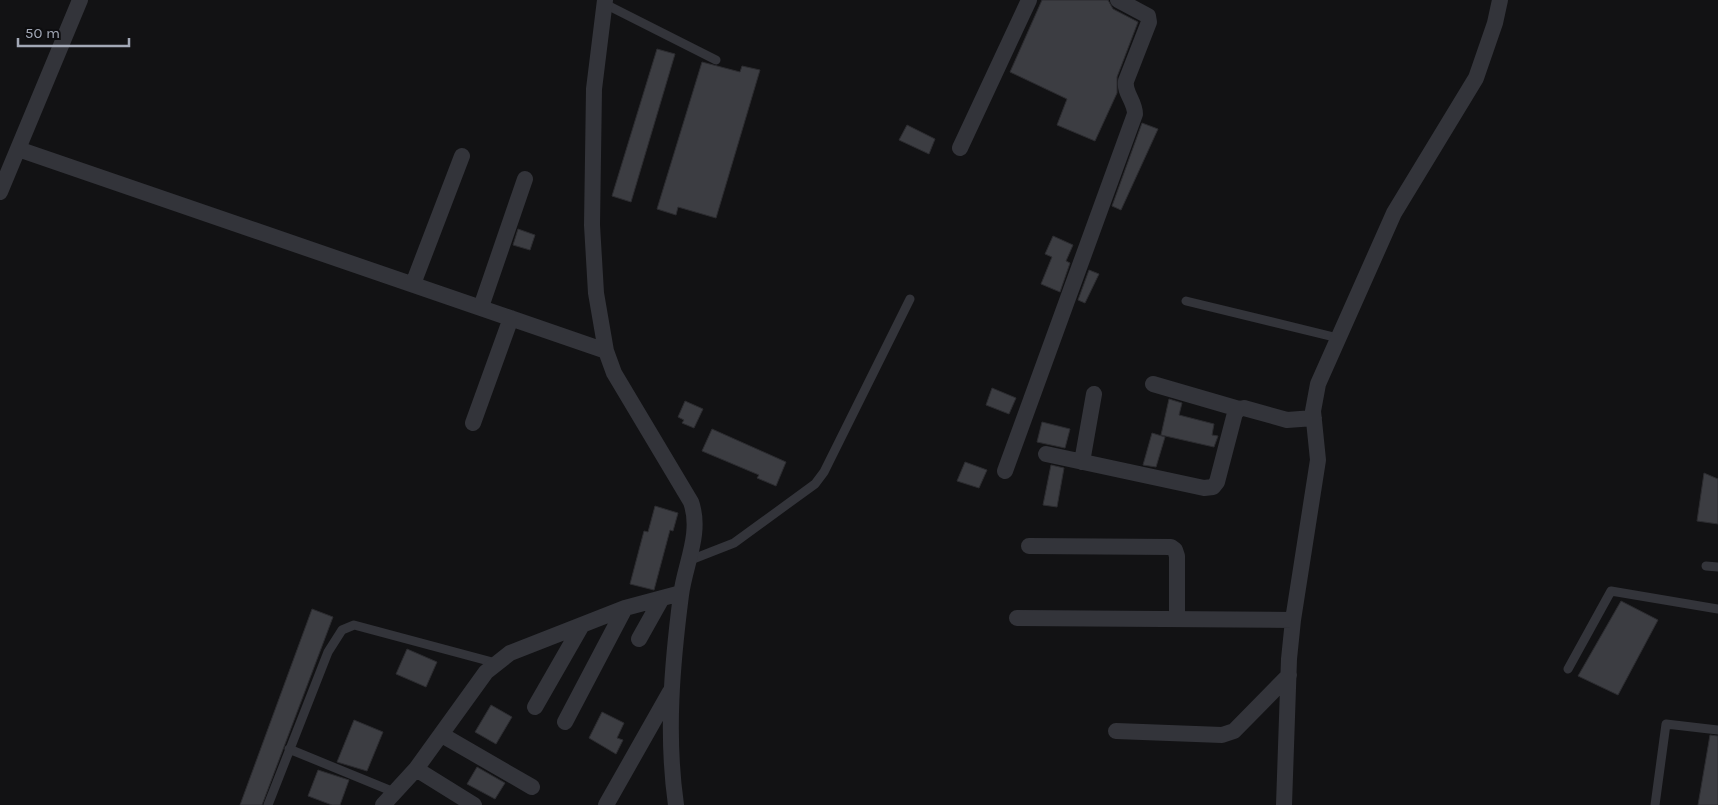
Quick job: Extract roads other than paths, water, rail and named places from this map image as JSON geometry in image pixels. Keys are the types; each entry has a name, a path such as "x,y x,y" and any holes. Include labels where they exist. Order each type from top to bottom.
{"street":[{"path":"0,192 80,0"},
{"path":"960,148 1029,0"},
{"path":"1004,471 1135,114 1135,106 1125,88 1126,81 1149,22 1148,16 1143,12 1118,0"},
{"path":"1284,805 1288,675 1292,620 1318,460 1314,399 1318,384 1394,213 1476,78 1495,23 1500,0"},
{"path":"605,2 594,89 592,225 596,293 606,352 614,372 691,502 695,514 695,531 681,593 670,692 676,805"},
{"path":"18,149 482,307 606,352"},
{"path":"413,284 462,156"},
{"path":"482,307 525,179"},
{"path":"473,423 511,318"},
{"path":"1153,384 1239,409 1244,408 1287,420 1314,418"},
{"path":"1082,462 1094,394"},
{"path":"1046,454 1204,488 1212,486 1217,482 1235,414 1239,409"},
{"path":"1029,546 1171,547 1178,556 1177,619"},
{"path":"383,805 416,769 486,672 510,653 625,608 681,593"},
{"path":"639,639 662,598"},
{"path":"565,722 625,608"},
{"path":"1017,618 1292,620"},
{"path":"535,707 582,625"},
{"path":"1116,732 1222,735 1234,731 1288,675"},
{"path":"606,805 670,692"},
{"path":"442,735 532,787"},
{"path":"416,769 455,800 474,805"}],"lane":[{"path":"605,2 716,60"},
{"path":"688,561 734,543 815,484 824,472 910,299"},
{"path":"1186,301 1338,338"},
{"path":"1706,566 1718,567"},
{"path":"1568,669 1612,591 1718,609"},
{"path":"268,805 328,652 342,630 354,625 496,663"},
{"path":"1655,805 1666,724 1718,730"},
{"path":"289,749 394,792"}]}
